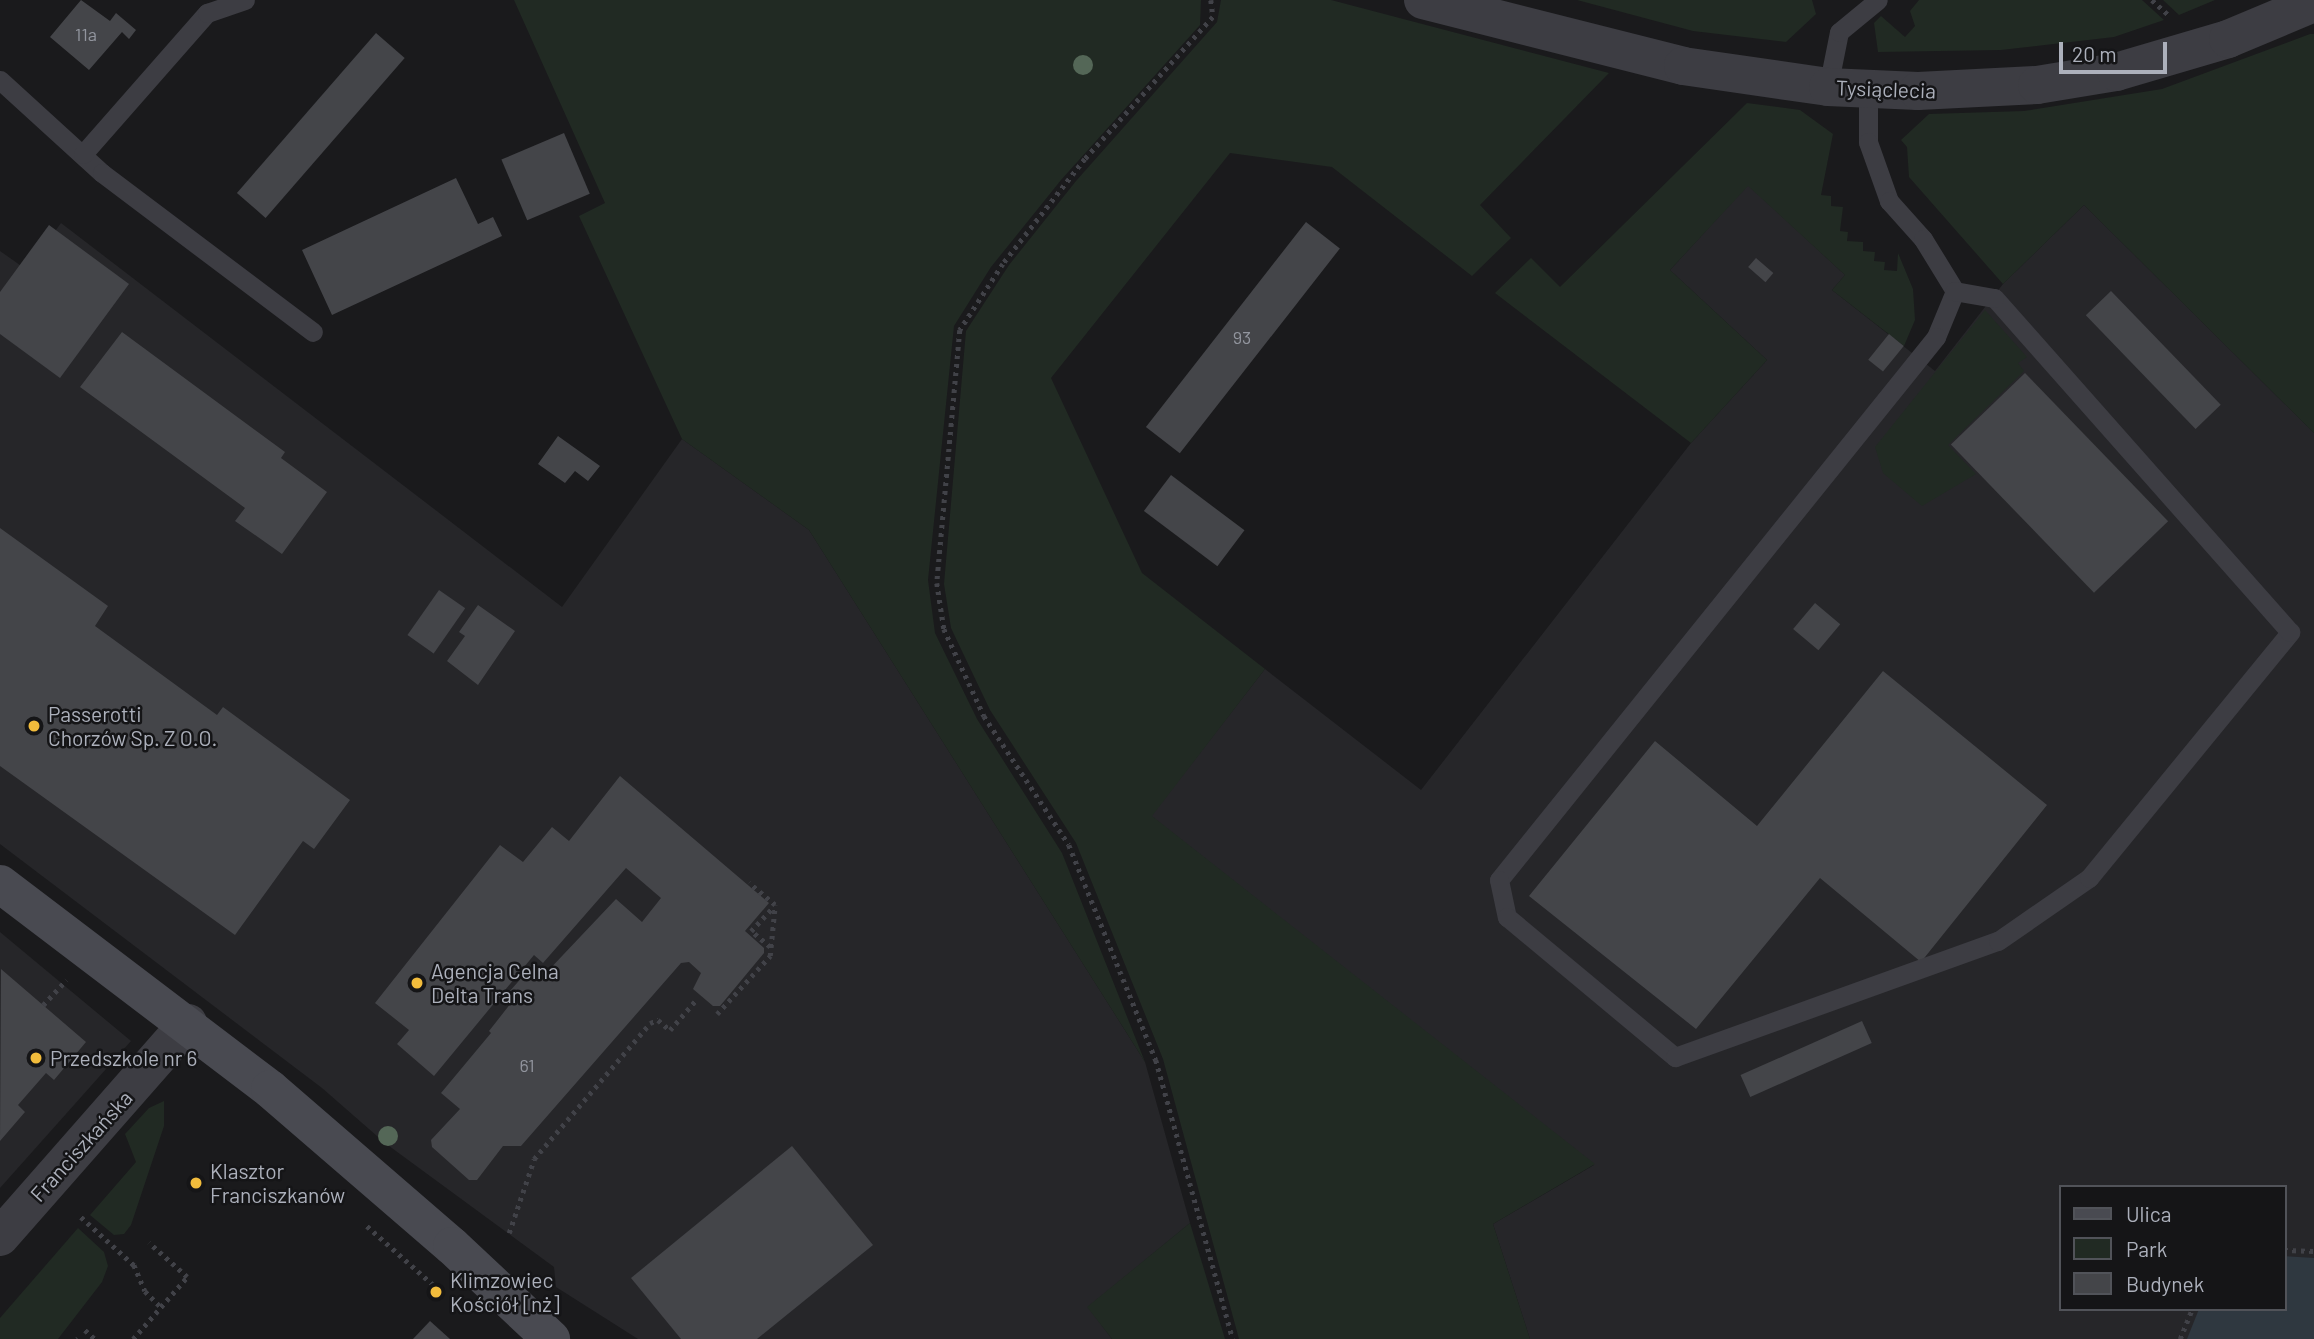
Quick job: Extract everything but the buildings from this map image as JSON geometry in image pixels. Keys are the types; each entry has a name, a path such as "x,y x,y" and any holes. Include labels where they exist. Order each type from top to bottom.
{"main road":[{"path":"0,884 188,1023 389,1190 551,1339"}],"street":[{"name":"Tysiąclecia","path":"1444,3 1682,65 1828,87 1868,89 2037,85 2116,72 2228,39 2314,3"},
{"name":"Franciszkańska","path":"0,1237 188,1023"}],"lane":[{"path":"83,154 207,13 245,0"},
{"path":"1828,87 1839,32 1878,0"},
{"path":"0,80 83,154 313,332"},
{"path":"1868,89 1868,142 1889,201 1923,239 1955,291 1994,298 2290,632 2089,878 2009,933 1675,1057 1507,918 1499,880 1912,370 1937,337 1955,291"}],"path":[{"path":"1211,0 1213,17 1085,159 1003,264 960,330 937,583 950,642 984,716 1069,845 1156,1060 1233,1339"},
{"path":"2152,0 2178,24"},
{"path":"717,1014 770,956 773,907 749,883"},
{"path":"770,947 751,931 773,907"},
{"path":"43,1005 71,974"},
{"path":"509,1233 534,1159 650,1023 658,1020 670,1030 696,1000"},
{"path":"81,1217 134,1265 145,1290 161,1307"},
{"path":"133,1339 187,1277 149,1243"},
{"path":"2286,1250 2314,1251"},
{"path":"2180,1339 2191,1311"},
{"path":"85,1330 95,1339"}],"shaded area":[{"path":"1748,185 1845,275 1832,290 1935,371 2003,284 2084,205 2314,433 2314,1339 1530,1339 1493,1224 1594,1165 1151,816 1265,669 1421,790 1691,443 1767,360 1670,270"},
{"path":"61,223 562,607 682,439 809,530 1145,1062 1190,1223 1088,1307 1112,1339 638,1339 556,1287 554,1267 385,1143 322,1088 0,844 0,251 27,270"},
{"path":"0,932 131,1041 0,1188"},
{"path":"2286,1256 2314,1258 2314,1339 2187,1339 2198,1311 2286,1311"}],"green space":[{"path":"514,0 1201,0 1200,25 1061,180 991,267 954,326 928,580 935,633 977,719 1062,853 1145,1062 809,530 682,439 579,216 605,203"},
{"path":"1221,0 1331,0 1609,73 1480,205 1511,238 1472,276 1332,167 1230,153 1051,378 1142,573 1265,669 1152,816 1595,1164 1493,1224 1530,1339 1239,1339 1163,1059 1076,843 990,710 951,628 944,584 966,331 1009,265 1076,181 1217,22"},
{"path":"1577,0 1812,0 1816,14 1786,42 1693,31"},
{"path":"1919,0 2142,0 2164,20 2114,37 2001,50 1878,52 1874,23 1881,16 1905,37 1915,26 1910,11"},
{"path":"2163,0 2215,0 2179,15"},
{"path":"2314,34 2314,433 2084,205 2003,284 1909,177 1907,147 1901,140 1929,114 2024,111 2162,89"},
{"path":"1747,103 1800,110 1833,134 1821,195 1831,196 1831,206 1843,207 1840,231 1848,232 1847,241 1863,242 1863,251 1875,252 1874,261 1885,262 1884,270 1897,271 1898,253 1913,289 1915,320 1904,346 1832,290 1845,275 1748,186 1670,270 1767,360 1691,443 1495,293 1531,258 1560,287"},
{"path":"1985,310 2027,357 2018,363 2024,371 1948,445 1976,474 1922,506 1883,473 1875,447"},
{"path":"164,1101 164,1126 131,1225 124,1234 114,1235 90,1215 136,1162 125,1134 149,1108"},
{"path":"1190,1223 1225,1339 1112,1339 1087,1307"},
{"path":"78,1228 104,1252 108,1266 102,1282 58,1339 0,1339 0,1318"}],"place":[{"name":"Passerotti Chorzów Sp. Z O.O.","path":"34,726"},
{"name":"Agencja Celna Delta Trans","path":"417,983"},
{"name":"Przedszkole nr 6","path":"36,1058"},
{"name":"Klasztor Franciszkanów","path":"196,1183"},
{"name":"Klimzowiec Kościół [nż]","path":"436,1292"}]}
